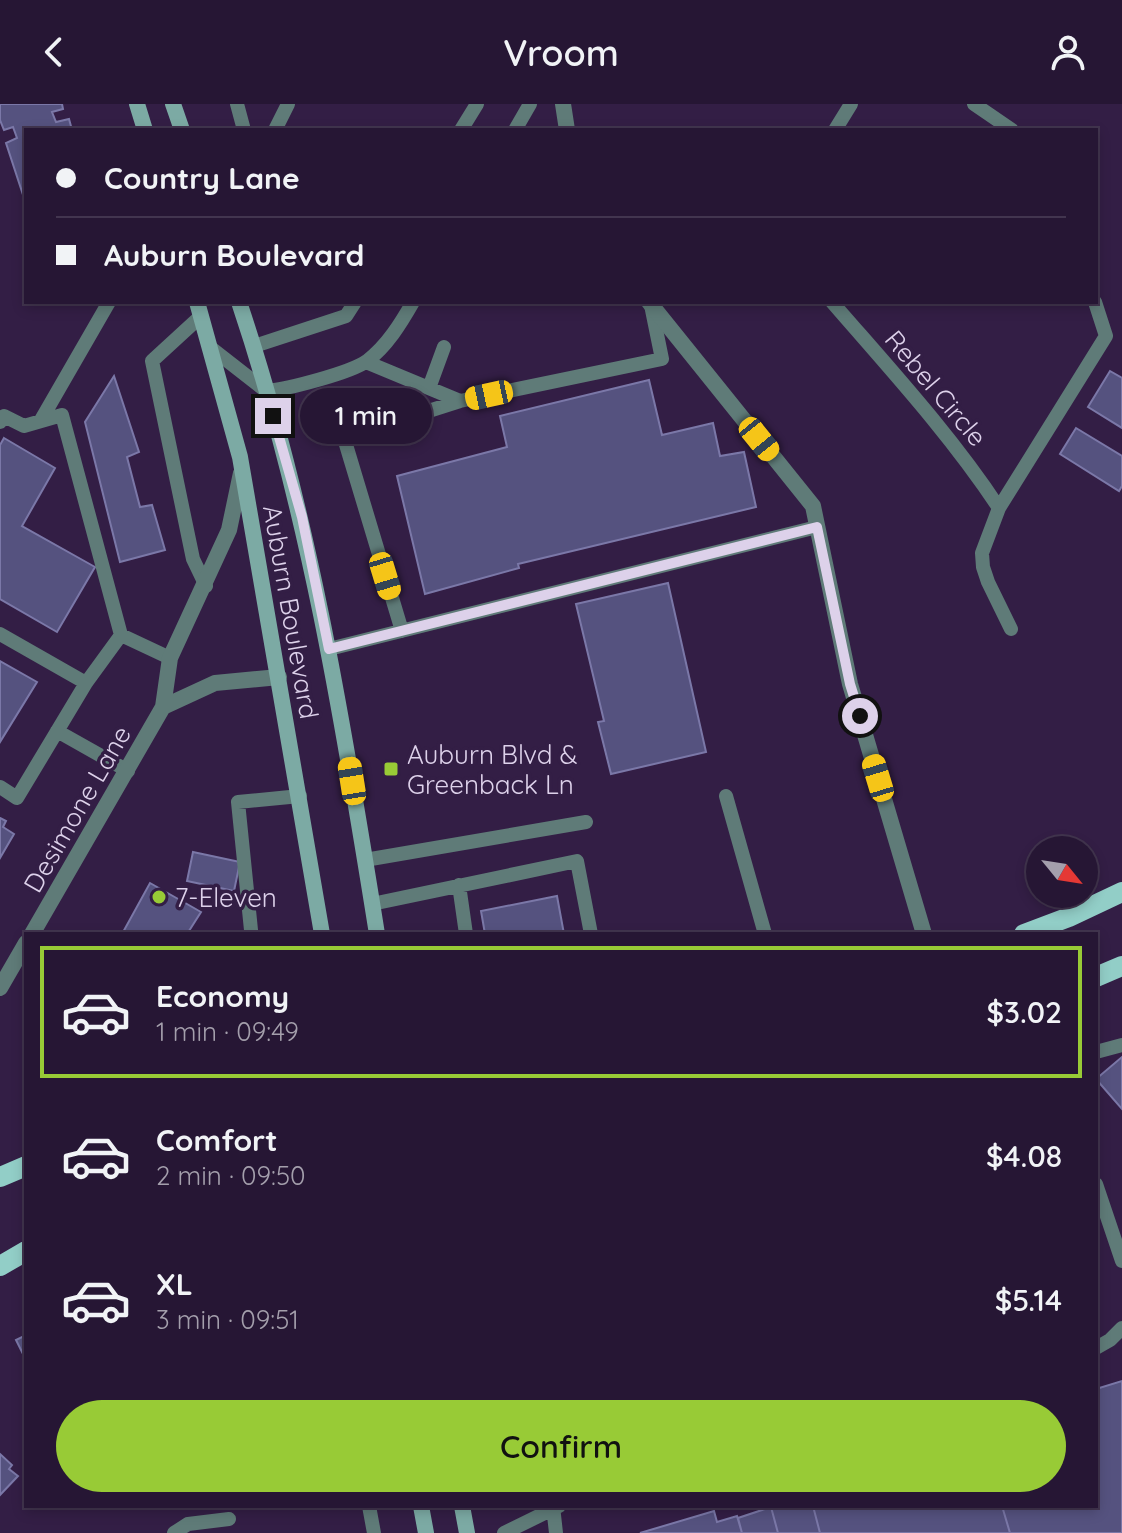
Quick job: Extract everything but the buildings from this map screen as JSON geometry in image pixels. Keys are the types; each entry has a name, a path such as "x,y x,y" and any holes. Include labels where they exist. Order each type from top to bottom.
{"main road":[{"path":"137,104 144,128"},
{"path":"173,104 181,128"},
{"name":"Auburn Boulevard","path":"240,304 302,517 329,649 377,932"},
{"name":"Auburn Boulevard","path":"199,309 240,457 322,932"},
{"path":"1029,932 1122,892"},
{"path":"1098,976 1122,966"},
{"path":"0,1177 24,1167"},
{"path":"0,1266 24,1252"},
{"path":"421,1508 426,1533"},
{"path":"462,1508 467,1533"}],"street":[{"path":"563,104 567,128"},
{"path":"651,304 813,506 850,684 923,932"},
{"name":"Desimone Lane","path":"33,932 163,707 170,658 206,586 229,530 241,473"},
{"name":"Desimone Lane","path":"163,707 215,683 279,677"},
{"path":"0,988 24,946"}],"lane":[{"path":"237,104 243,128"},
{"path":"276,128 288,104"},
{"path":"462,128 477,104"},
{"path":"516,128 530,104"},
{"path":"836,128 851,104"},
{"path":"974,104 1009,128"},
{"path":"41,420 108,304"},
{"path":"254,346 346,316 354,304"},
{"path":"211,348 266,391 290,389 366,362 394,333 412,304"},
{"path":"402,631 344,438 460,401 662,359 649,304"},
{"name":"Rebel Circle","path":"834,304 974,469 999,508"},
{"path":"1011,629 983,567 982,553 999,508 1106,336 1096,304"},
{"path":"199,309 152,361 193,559 206,586"},
{"path":"1106,336 1122,337"},
{"path":"429,388 444,347"},
{"path":"366,362 460,401"},
{"path":"0,422 4,416 24,426 62,415 121,635 170,658"},
{"path":"329,649 817,527"},
{"path":"0,634 86,683"},
{"path":"0,787 17,798 86,683 121,635"},
{"path":"57,731 128,771"},
{"path":"251,930 238,802 300,796"},
{"path":"726,796 764,932"},
{"path":"365,860 586,822"},
{"path":"372,904 577,861 591,932"},
{"path":"459,885 466,932"},
{"path":"1098,1051 1122,1045"},
{"path":"1098,1188 1115,1222 1122,1261"},
{"path":"1098,1347 1122,1328"},
{"path":"369,1508 374,1533"},
{"path":"504,1533 553,1508"},
{"path":"555,1508 556,1533"},
{"path":"174,1533 188,1524 228,1512"},
{"path":"205,1533 228,1512"}],"place":[{"name":"Auburn Blvd & Greenback Ln","path":"391,769"},
{"name":"7-Eleven","path":"159,897"}],"route":[{"path":"273,416 302,517 329,649 817,527 850,684 860,716"}]}
